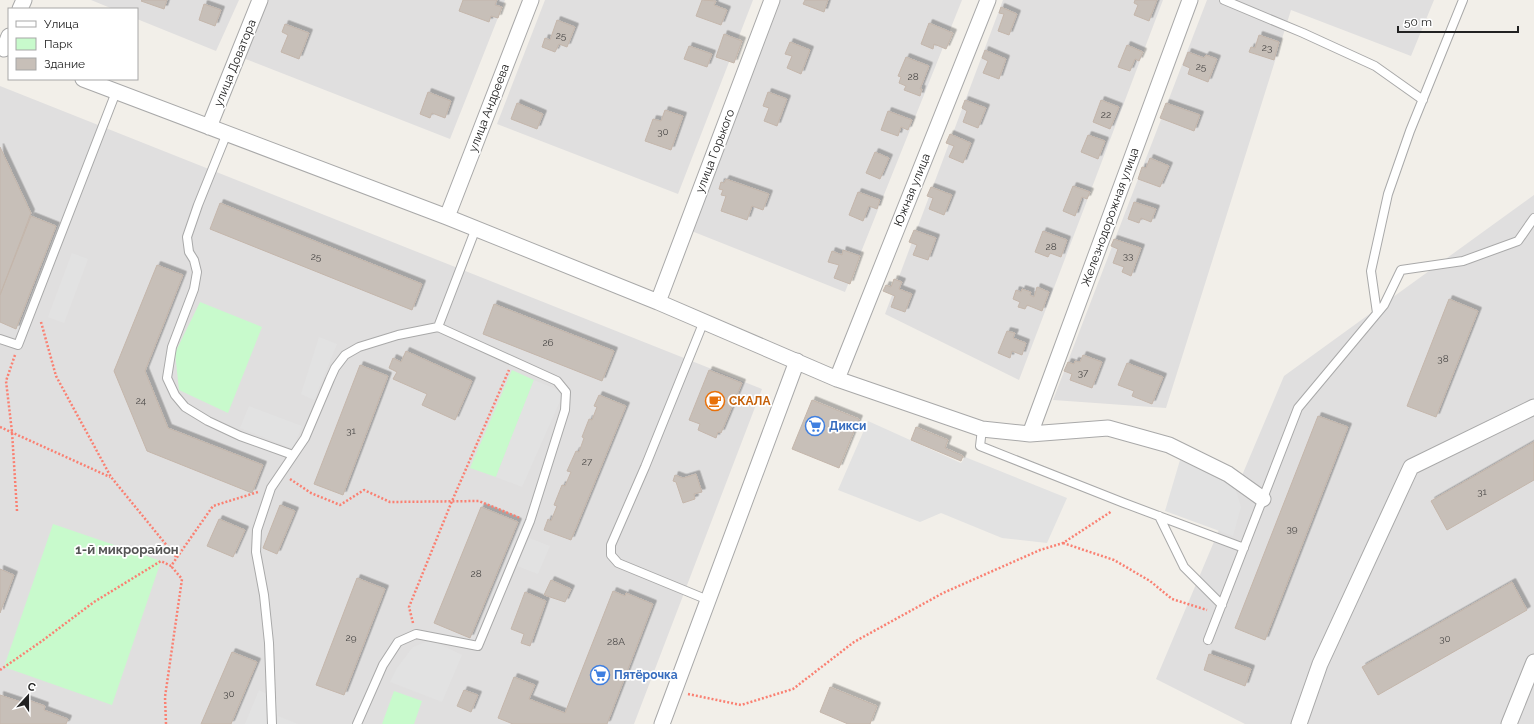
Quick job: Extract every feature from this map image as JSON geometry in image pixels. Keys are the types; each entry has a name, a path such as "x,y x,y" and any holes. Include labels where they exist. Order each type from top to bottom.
{"street":[{"name":"улица Доватора","path":"209,127 260,0"},
{"name":"улица Андреева","path":"447,217 531,0"},
{"name":"улица Горького","path":"658,302 772,0"},
{"name":"Южная улица","path":"837,379 988,0"},
{"name":"Железнодорожная улица","path":"1030,434 1190,0"},
{"path":"86,80 476,228 704,321 837,379 982,429 1030,434 1108,428 1168,445 1228,474 1263,499"},
{"path":"662,724 797,361"},
{"path":"1299,724 1320,664 1411,467 1534,408"},
{"path":"1509,724 1534,662"}],"lane":[{"path":"1224,0 1303,33 1375,66 1422,100"},
{"path":"1377,313 1371,271 1388,194 1422,100 1462,0"},
{"path":"0,339 18,346 116,92"},
{"path":"226,133 187,237 189,252 194,260 196,278 192,295 172,348 167,378 175,395 185,407 208,422 240,436 293,455"},
{"path":"1208,640 1298,408 1384,305 1401,270 1463,261 1518,241 1534,218"},
{"path":"438,327 476,228"},
{"path":"704,321 646,467 611,545 611,555 618,563 708,600"},
{"path":"272,724 269,643 264,594 256,552 257,530 272,488 305,438 335,368 345,355 359,347 398,335 438,327 557,381 566,392 565,410 530,521 478,646 416,634 398,642 383,665 357,724"},
{"path":"982,429 980,446 1124,503 1244,548"},
{"path":"1159,516 1184,567 1222,605"}],"path":[{"path":"35,302 56,376 111,477 177,558"},
{"path":"17,512 12,432 6,381 18,346"},
{"path":"416,634 409,607 452,501 513,361"},
{"path":"0,427 111,477"},
{"path":"281,473 311,493 340,505 364,490 390,502 479,501 530,521"},
{"path":"171,566 213,506 272,488"},
{"path":"674,692 741,705 793,689 854,642 943,593 1040,550 1063,543 1124,503"},
{"path":"1063,543 1114,560 1150,581 1172,599 1219,613"},
{"path":"0,670 42,642 94,602 161,561 171,566 182,579 165,697 166,724"}],"shaded area":[{"path":"91,0 239,0 216,51 138,19 138,8 111,8"},
{"path":"267,0 505,0 450,139 243,58"},
{"path":"545,0 753,0 678,194 497,124"},
{"path":"780,0 962,0 845,292 689,230"},
{"path":"1003,0 1163,0 1019,380 885,314"},
{"path":"1207,0 1434,0 1411,56 1291,10 1166,408 1053,400"},
{"path":"0,86 762,389 634,724 0,724"},
{"path":"1534,195 1534,724 1245,724 1156,679 1284,376"},
{"path":"72,253 88,259 64,323 48,317"},
{"path":"319,337 337,344 314,400 301,394"},
{"path":"534,380 564,392 522,487 496,477"},
{"path":"249,406 302,426 293,449 240,428"},
{"path":"868,421 961,463 965,457 1067,498 1047,543 1002,538 941,513 920,522 838,490"},
{"path":"1180,460 1233,481 1241,507 1233,536 1165,511"},
{"path":"529,538 550,546 538,574 517,566"},
{"path":"431,640 462,655 442,702 390,682 397,668 413,647"},
{"path":"259,690 277,699 278,716 298,724 245,724"}],"green space":[{"path":"200,302 262,327 228,413 179,390 175,353"},
{"path":"512,370 534,380 496,477 470,468"},
{"path":"53,524 161,561 112,705 4,667"},
{"path":"394,691 422,701 414,724 382,724"}],"building":[{"path":"167,0 164,9 141,1"},
{"path":"463,0 497,0 495,5 502,7 498,18 491,16 489,22 459,11"},
{"path":"702,0 716,1 714,5 727,10 721,25 696,16"},
{"path":"805,0 828,0 824,12 803,4"},
{"path":"1135,0 1157,0 1149,21 1134,15 1138,5 1134,3"},
{"path":"204,4 221,10 215,26 199,20"},
{"path":"1001,7 1017,14 1009,35 998,31 1004,14 999,13"},
{"path":"557,20 575,27 567,47 559,44 555,52 542,47 545,38 550,40"},
{"path":"929,23 953,33 946,49 934,44 933,49 921,44"},
{"path":"285,24 309,33 299,59 281,52 288,35 282,32"},
{"path":"724,34 742,41 734,63 716,57"},
{"path":"1259,35 1279,42 1274,60 1249,52 1251,47 1255,48"},
{"path":"790,42 810,50 801,74 787,68 792,56 785,54"},
{"path":"1127,45 1143,52 1139,61 1135,59 1130,71 1118,67"},
{"path":"689,46 712,54 707,67 684,59"},
{"path":"985,50 1006,59 999,79 983,73 988,61 982,58"},
{"path":"1188,52 1204,58 1206,55 1217,59 1208,82 1188,74 1190,68 1183,65"},
{"path":"906,57 929,66 920,89 922,89 920,96 904,90 906,86 899,83 901,77 898,76"},
{"path":"428,92 451,101 445,118 432,113 430,118 420,114"},
{"path":"768,92 787,99 777,126 764,121 769,108 763,106"},
{"path":"965,100 986,108 978,128 963,122 967,111 962,108"},
{"path":"1101,100 1119,107 1110,129 1093,122"},
{"path":"517,103 543,114 537,129 511,119"},
{"path":"1166,103 1200,115 1194,131 1160,118"},
{"path":"665,110 683,116 671,150 645,141 653,119 661,121"},
{"path":"888,111 912,120 908,130 901,127 898,136 881,130"},
{"path":"950,134 971,143 963,163 949,157 954,146 946,143"},
{"path":"1088,135 1105,141 1098,159 1081,152"},
{"path":"0,147 31,213 0,295"},
{"path":"875,152 889,158 880,179 866,173"},
{"path":"1150,158 1169,166 1160,187 1138,179 1142,167 1146,168"},
{"path":"726,179 769,194 763,210 752,206 747,220 721,211 726,196 721,195 723,190 719,189 721,182 724,183"},
{"path":"1073,186 1090,192 1087,199 1082,197 1075,216 1063,211"},
{"path":"931,187 952,195 944,215 929,209 933,198 927,196"},
{"path":"858,192 880,200 877,209 869,206 863,221 849,215"},
{"path":"1134,202 1156,209 1151,222 1141,218 1139,223 1128,219"},
{"path":"220,203 422,284 412,310 210,229"},
{"path":"31,216 56,226 16,329 0,322 0,295"},
{"path":"914,230 936,238 928,260 913,255 917,245 909,242"},
{"path":"1043,231 1067,240 1061,257 1050,253 1048,257 1035,252"},
{"path":"1114,239 1141,248 1131,276 1122,272 1124,267 1113,263 1118,249 1111,246"},
{"path":"843,250 860,256 850,284 834,278 839,265 828,262 832,251 842,255"},
{"path":"157,265 183,275 145,371 168,428 263,465 252,493 147,451 114,371"},
{"path":"894,279 902,282 899,289 912,294 905,312 891,307 895,296 883,291 886,285 891,287"},
{"path":"1037,287 1049,292 1042,311 1027,305 1025,309 1018,307 1020,302 1013,299 1016,290 1021,292 1022,289 1031,292 1030,295 1034,297"},
{"path":"1449,299 1478,311 1436,417 1407,406"},
{"path":"494,304 614,351 602,381 483,334"},
{"path":"1007,331 1015,333 1013,338 1026,343 1022,355 1012,351 1010,358 998,353"},
{"path":"406,351 472,381 455,420 422,405 427,394 393,379 397,372 389,368 393,358 401,362"},
{"path":"1083,355 1102,362 1092,388 1070,380 1072,374 1064,371 1068,362 1074,364 1075,361 1080,362"},
{"path":"1127,363 1163,377 1152,404 1132,396 1134,391 1118,385"},
{"path":"360,365 388,376 343,495 314,484"},
{"name":"СКАЛА","path":"709,370 742,383 721,433 718,432 716,438 698,430 700,424 689,420"},
{"path":"599,395 626,406 571,540 544,530 548,519 551,521 557,506 554,505 562,485 565,486 571,472 567,471 576,451 579,452 584,438 582,437 589,419 592,420 597,407 594,406"},
{"path":"812,400 859,419 839,468 792,449"},
{"path":"1318,416 1348,427 1265,640 1235,628"},
{"path":"916,427 948,440 945,448 963,456 961,461 911,440"},
{"path":"1534,442 1534,480 1447,530 1431,501"},
{"path":"696,474 702,492 694,494 695,499 683,503 676,482 673,481 675,475 683,478"},
{"path":"280,505 295,511 277,554 263,548"},
{"path":"481,507 518,522 470,638 434,623"},
{"path":"219,519 245,530 233,557 207,546"},
{"path":"0,569 14,575 0,613"},
{"path":"357,578 385,589 344,695 316,685"},
{"path":"551,580 571,589 565,602 544,595"},
{"path":"1512,582 1527,610 1378,695 1362,667"},
{"path":"613,591 625,596 626,593 653,604 607,724 513,724 498,718 514,677 535,685 529,699 565,713"},
{"path":"525,592 546,601 530,646 521,643 524,634 511,629"},
{"path":"232,652 257,662 231,724 201,724"},
{"path":"1209,654 1251,669 1245,686 1204,670"},
{"path":"830,687 877,706 870,724 848,724 820,712"},
{"path":"464,690 478,695 471,712 457,706"},
{"path":"0,695 21,702 23,698 45,706 44,710 68,719 66,724 0,724"}],"place":[{"name":"СКАЛА","path":"715,401"},
{"name":"Дикси","path":"815,426"},
{"name":"Пятёрочка","path":"600,675"}],"district":[{"name":"1-й микрорайон","path":"127,549"}]}
